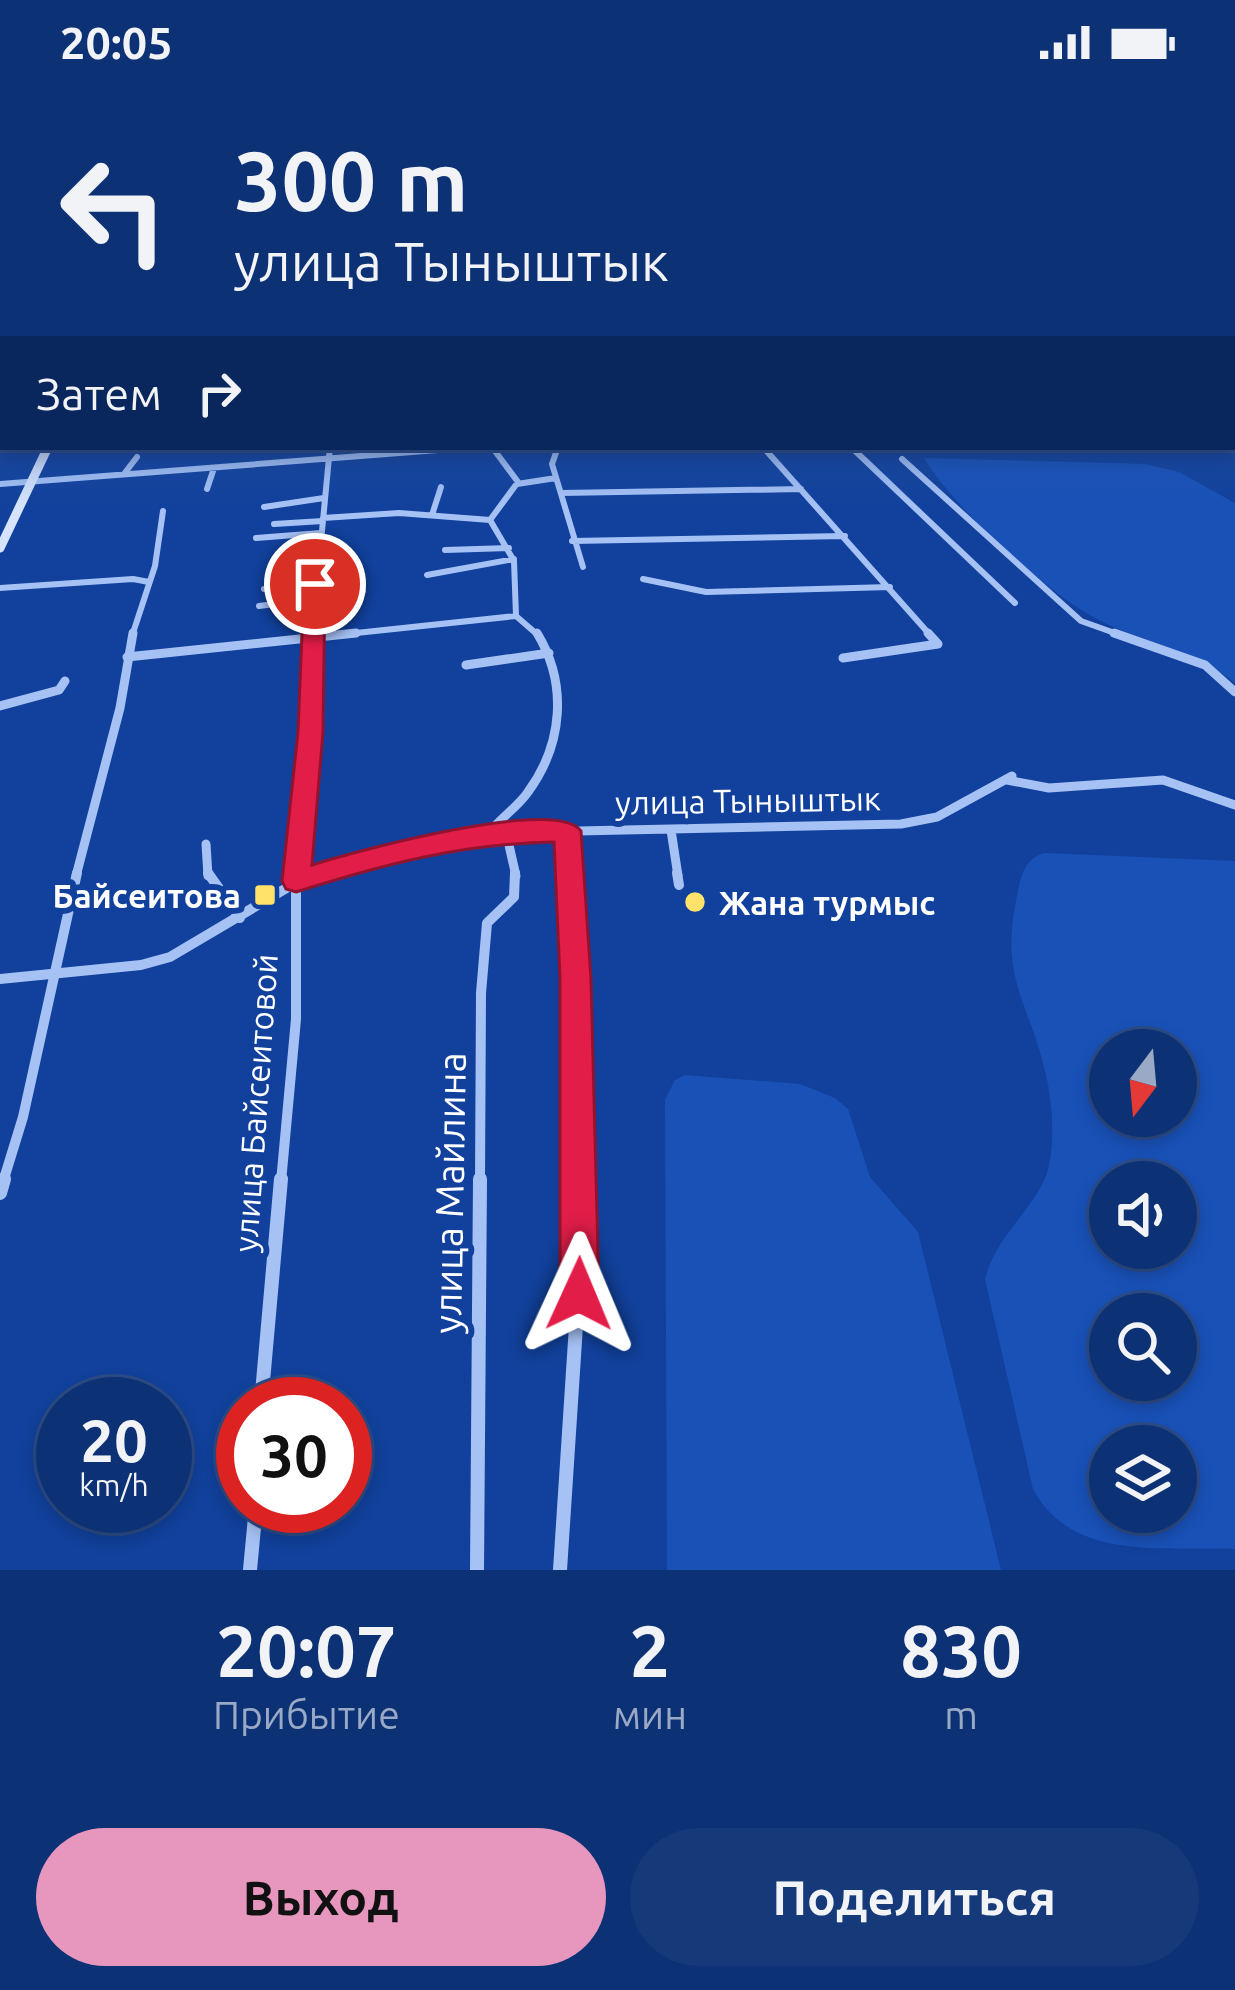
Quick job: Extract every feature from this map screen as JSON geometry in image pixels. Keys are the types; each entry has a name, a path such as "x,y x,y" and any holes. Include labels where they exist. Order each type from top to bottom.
{"street":[{"path":"0,548 46,450"},
{"name":"улица Байсеитовой","path":"263,1377 296,1018 296,881 315,584 330,450"},
{"path":"0,484 456,450"},
{"path":"495,450 518,484"},
{"path":"556,450 552,464 583,567"},
{"path":"766,450 938,644 843,658"},
{"path":"853,450 1015,603"},
{"path":"124,474 137,457"},
{"path":"902,459 1081,621 1204,665 1235,692"},
{"path":"207,489 214,468"},
{"path":"490,520 518,484 556,478"},
{"path":"432,515 441,487"},
{"path":"561,493 801,489"},
{"path":"264,507 324,498"},
{"path":"0,1193 23,1117 163,511"},
{"path":"274,524 432,515 490,520"},
{"path":"490,520 514,559 517,616"},
{"path":"256,538 321,532"},
{"path":"572,541 845,536"},
{"path":"446,550 508,548"},
{"path":"427,574 514,559"},
{"path":"0,588 133,579 149,582"},
{"path":"643,579 706,592 890,587"},
{"path":"264,589 315,584"},
{"path":"259,606 363,591"},
{"path":"127,657 517,616 531,622 549,653 559,685 546,758 526,796 490,833"},
{"path":"466,665 549,653"},
{"path":"0,706 59,690 65,681"},
{"name":"улица Тыныштык","path":"0,979 141,965 170,957 296,881 381,853 490,833 902,824 937,817 1010,778 1048,788 1163,780 1235,805"},
{"path":"671,830 679,885"},
{"path":"560,1570 581,1250 568,831"},
{"name":"улица Майлина","path":"477,1570 482,993 487,923 514,897 518,886 506,832"},
{"path":"206,844 208,877 240,918"},
{"path":"250,1570 253,1533"}],"shaded area":[{"path":"924,458 1145,464 1179,472 1235,503 1235,683 1201,661 1111,626 1073,604 977,522"},
{"path":"1045,853 1235,861 1235,1549 1149,1548 1095,1539 1071,1529 1033,1489 985,1279 1002,1241 1042,1185 1050,1160 1048,1087 1018,989 1012,949 1020,882 1028,864"},
{"path":"685,1075 800,1084 835,1098 848,1109 870,1177 918,1232 1001,1570 667,1570 665,1100 675,1080"}],"place":[{"name":"Байсеитова","path":"265,895"},
{"name":"Жана турмыс","path":"695,902"}],"route":[{"path":"315,584 310,732 296,881 381,853 490,833 568,831 576,979 579,1294"}]}
